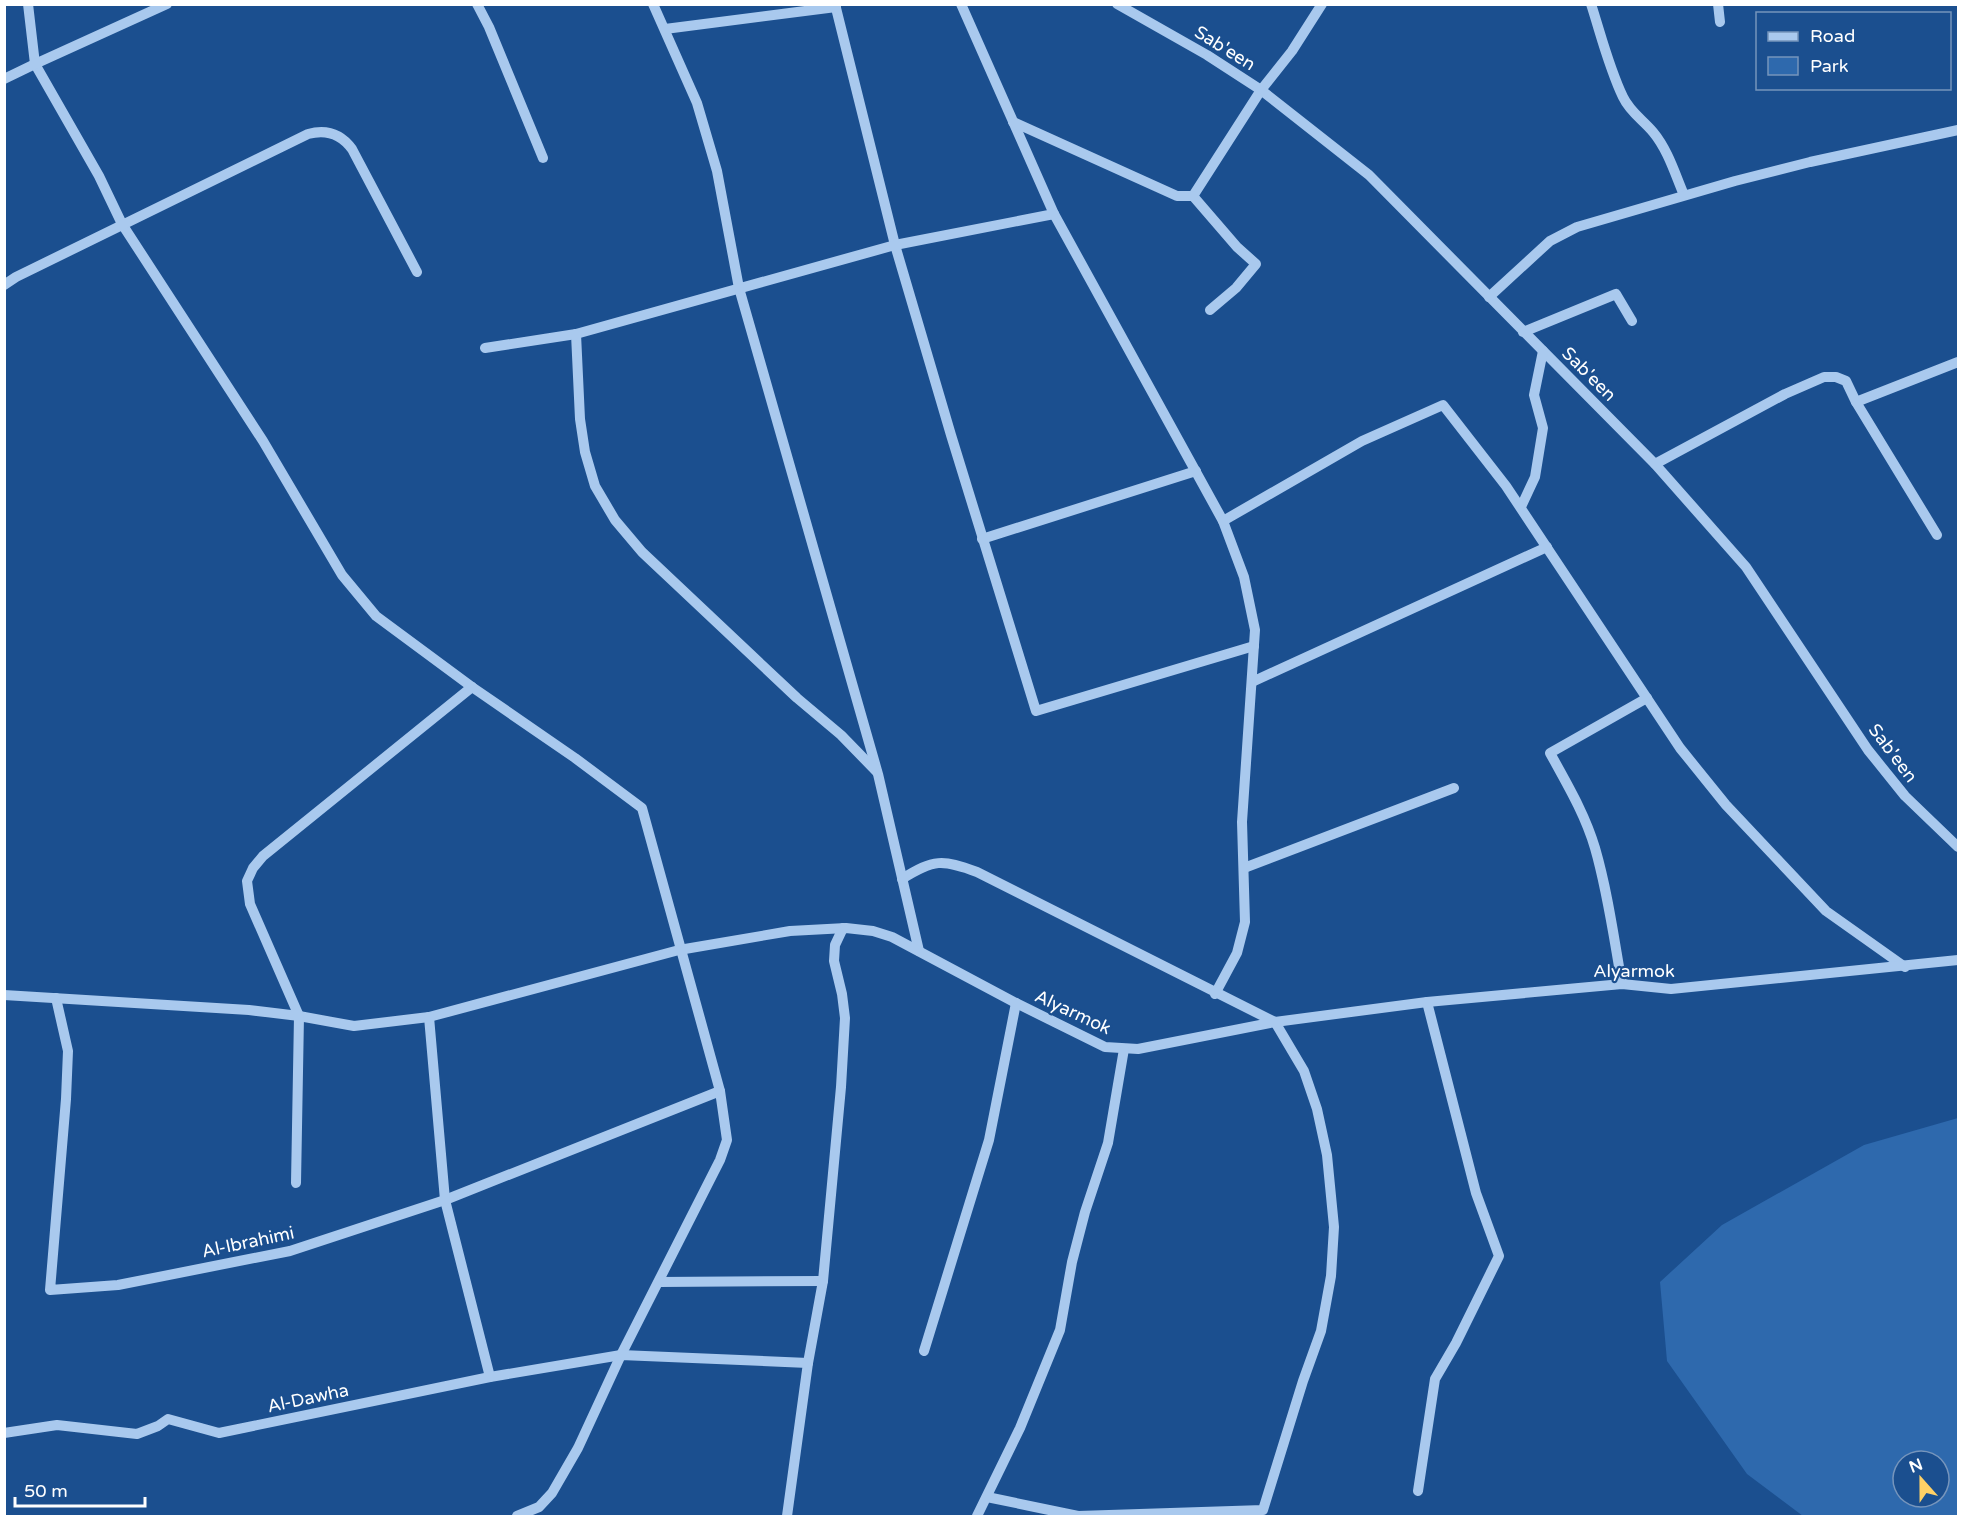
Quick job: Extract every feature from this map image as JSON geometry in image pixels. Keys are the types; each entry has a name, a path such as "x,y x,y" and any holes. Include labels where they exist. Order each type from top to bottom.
{"street":[{"path":"28,4 35,63 99,176 122,224 262,441 342,575 376,616 642,808 679,950 720,1091 727,1140 720,1160 621,1355 579,1448 552,1493 539,1507 517,1516"},
{"path":"4,79 167,4"},
{"path":"477,4 489,27 543,158"},
{"path":"653,4 697,103 717,171 739,288 878,774 919,951"},
{"path":"961,4 1054,214 1223,521 1244,577 1255,630 1242,822 1245,922 1242,939 1215,994"},
{"name":"Sab'een","path":"1117,4 1207,55 1261,90 1369,175 1655,464 1746,567 1868,750 1905,796 1959,847"},
{"path":"1193,196 1261,90 1292,51 1322,4"},
{"path":"1591,4 1623,99 1634,114 1653,132 1665,150 1684,195"},
{"path":"1718,4 1720,22"},
{"path":"665,29 836,6 895,245 982,539 1036,711 1254,646"},
{"path":"1013,122 1177,196 1193,196 1237,247 1256,264 1236,288 1210,310"},
{"path":"1489,297 1537,250 1563,232 1684,195 1810,162 1959,130"},
{"path":"4,285 122,224 308,134 327,132 344,139 352,149 417,272"},
{"path":"484,348 576,334 895,245 1054,214"},
{"path":"1523,332 1616,294 1632,321"},
{"path":"576,334 580,419 585,452 595,486 615,520 642,552 797,698 841,735 878,774"},
{"path":"1521,507 1535,477 1543,428 1534,395 1543,351"},
{"path":"1856,402 1959,362"},
{"path":"1655,464 1785,394 1824,377 1836,377 1846,381 1856,402 1937,535"},
{"path":"1223,521 1362,441 1443,405 1521,507 1680,748 1726,805 1826,911 1905,967"},
{"path":"982,539 1196,471"},
{"path":"1252,682 1547,547"},
{"path":"296,1183 299,1016 250,904 247,881 253,868 264,856 472,687"},
{"path":"1622,984 1609,904 1595,847 1579,806 1550,753 1647,698"},
{"path":"1244,868 1454,788"},
{"path":"902,879 921,867 935,863 952,863 977,872 1215,994 1275,1022 1304,1071 1317,1109 1327,1155 1334,1227 1330,1276 1321,1331 1263,1510 1078,1516 987,1497"},
{"path":"787,1516 808,1363 823,1281 845,1018 834,961 835,945 843,928"},
{"name":"Alyarmok","path":"4,994 249,1010 354,1026 429,1017 679,950 790,931 843,928 873,931 892,937 1105,1047 1138,1049 1275,1022 1427,1002 1622,984 1671,989 1959,960"},
{"name":"Al-Ibrahimi","path":"56,998 68,1052 50,1290 118,1286 290,1251 445,1200 720,1091"},
{"path":"1418,1491 1435,1379 1456,1343 1499,1256 1476,1193 1427,1002"},
{"path":"924,1351 989,1140 1016,1003"},
{"path":"429,1017 445,1200 490,1377"},
{"path":"977,1516 1020,1428 1060,1330 1072,1262 1085,1212 1108,1143 1124,1049"},
{"path":"659,1282 823,1281"},
{"name":"Al-Dawha","path":"4,1433 57,1425 137,1434 158,1426 168,1419 219,1434 490,1377 621,1355 808,1363"}],"green space":[{"path":"1958,1118 1958,1516 1803,1516 1747,1474 1667,1361 1660,1282 1722,1225 1864,1145"}]}
